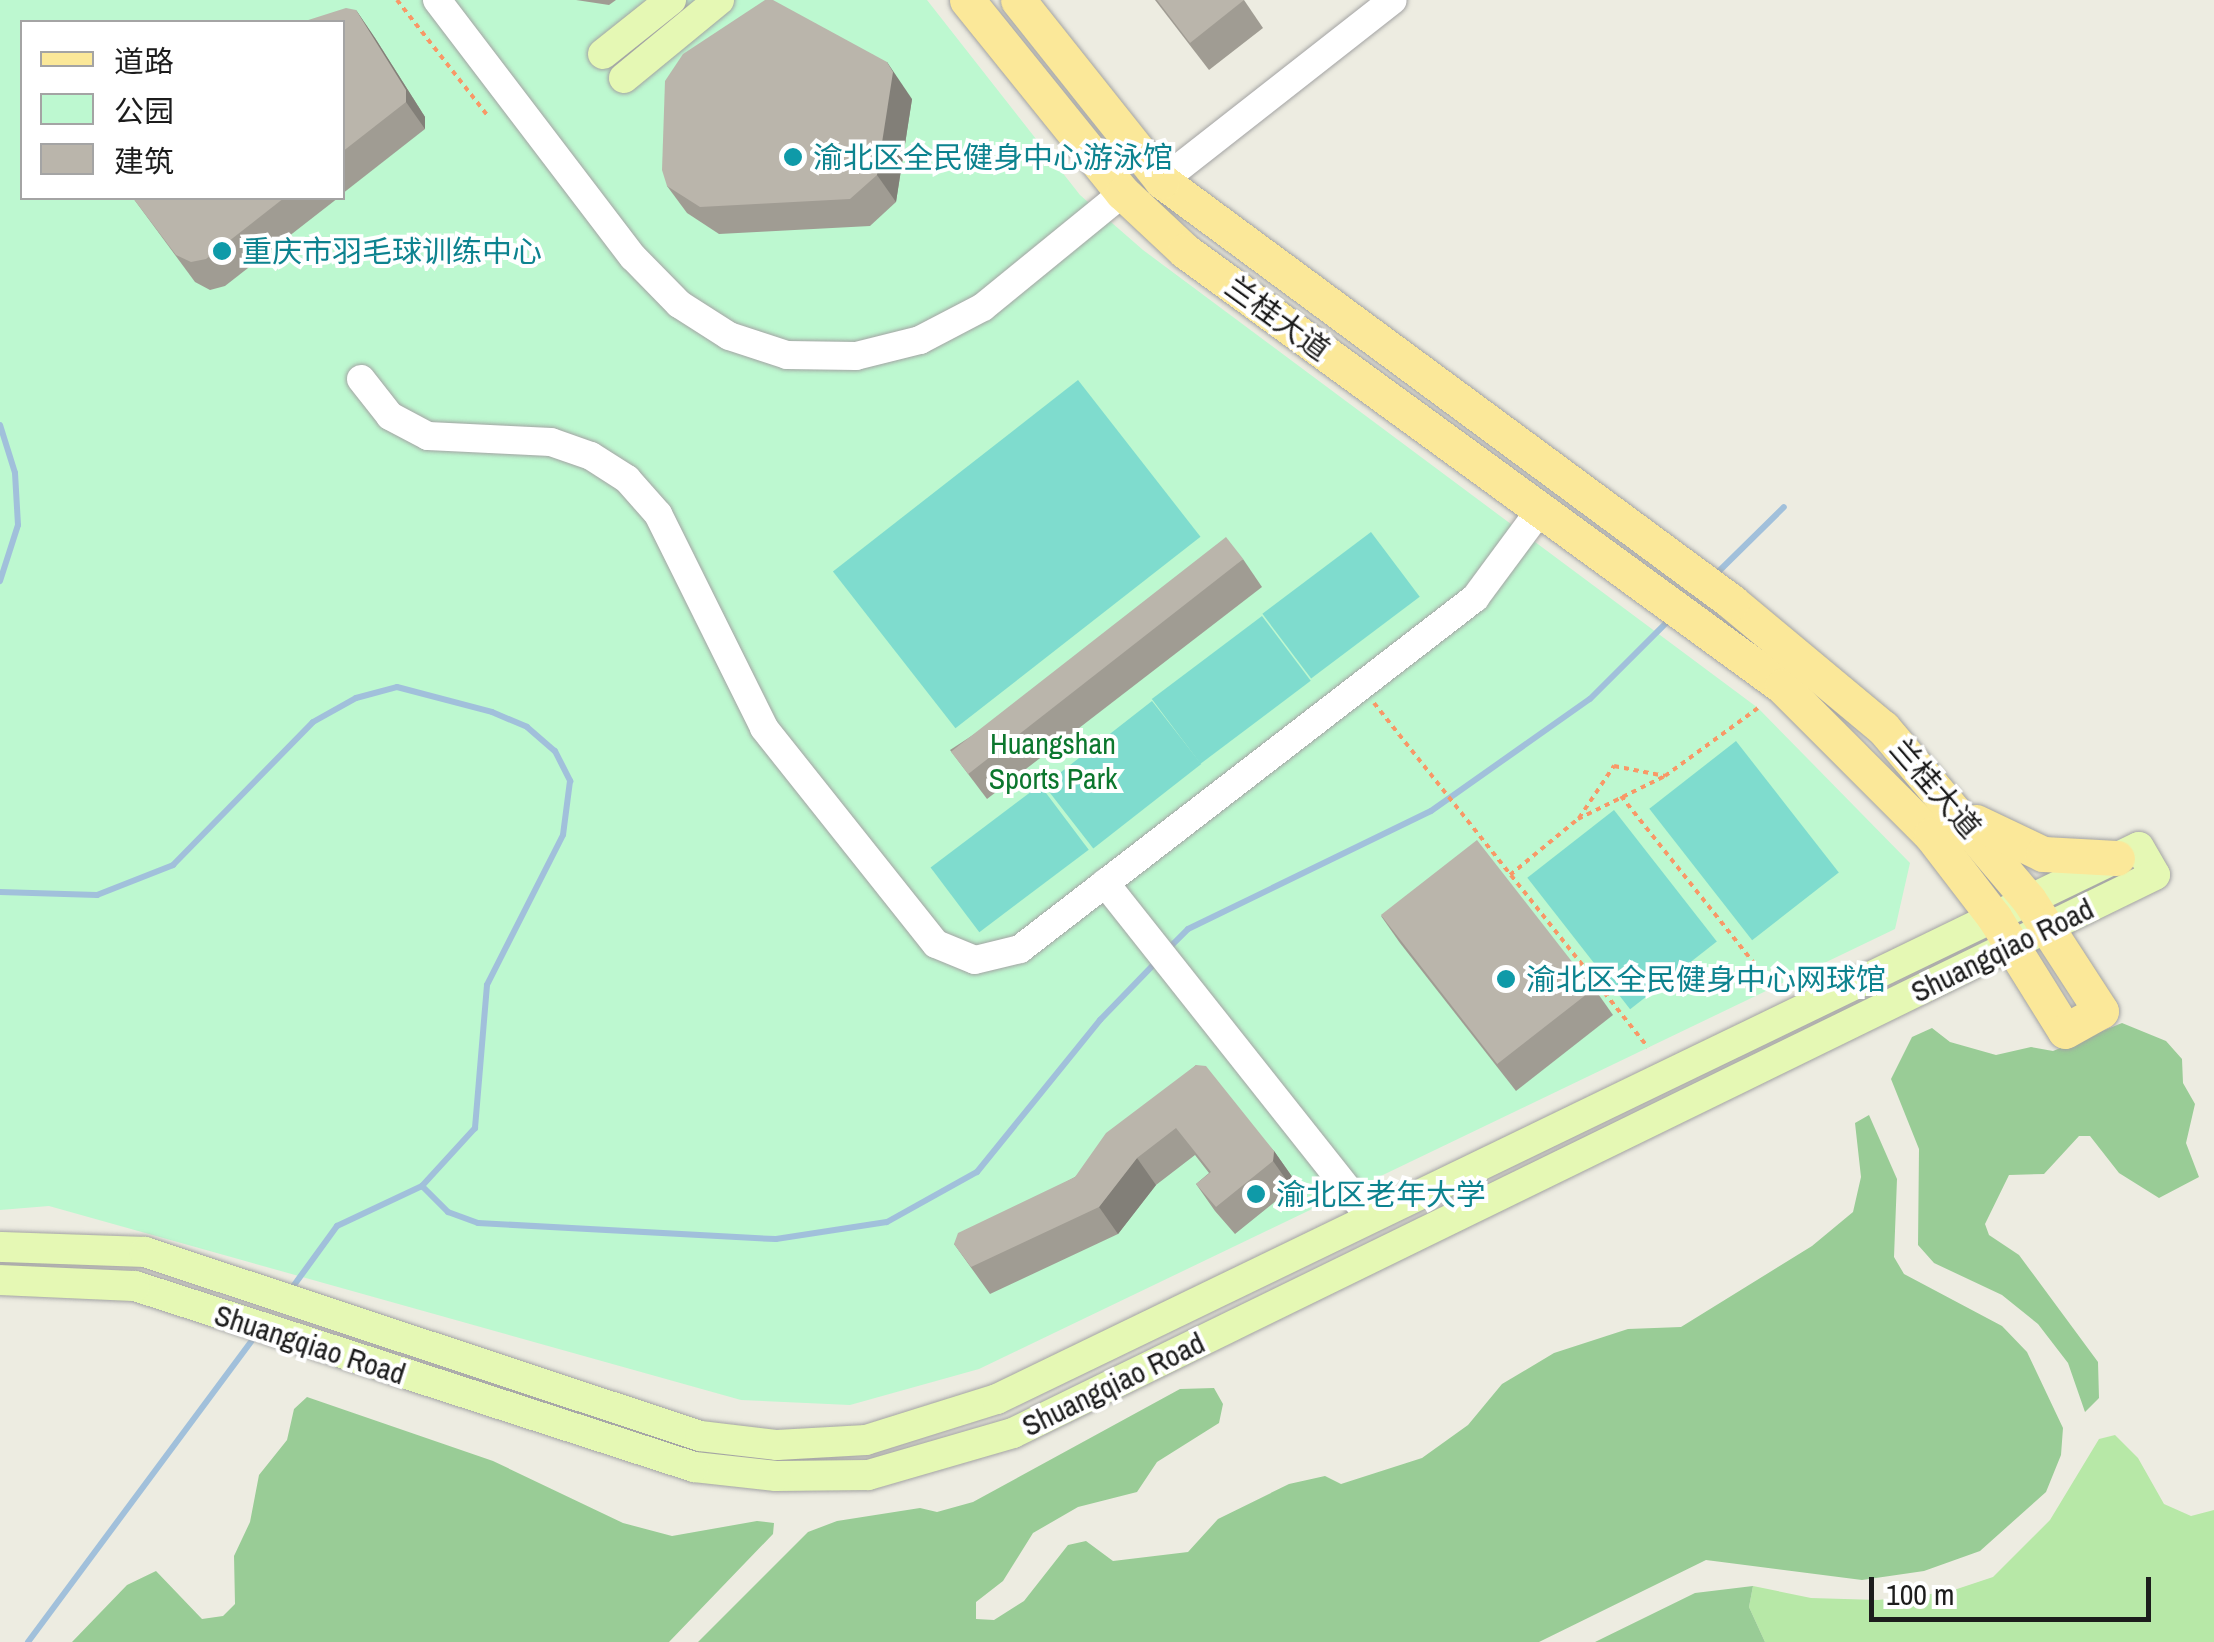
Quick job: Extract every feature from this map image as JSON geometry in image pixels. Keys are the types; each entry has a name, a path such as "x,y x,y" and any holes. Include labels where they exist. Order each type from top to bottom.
{"main road":[{"path":"603,54 671,0"},
{"path":"624,78 718,0"},
{"name":"兰桂大道","path":"967,0 1122,193 1186,250 1540,510 1650,567 1732,602 1883,728 1959,811 2039,914 2101,1011 2065,1031 2003,931 1931,835 1858,758 1710,629 1650,567 1162,181 1018,0"},
{"path":"1959,811 2002,838 2044,854 2128,853"},
{"name":"Shuangqiao Road","path":"0,1247 145,1252 700,1436 777,1445 866,1440 997,1399 1368,1215 2039,914 2155,875 2128,853 2039,914"},
{"name":"Shuangqiao Road","path":"0,1280 134,1286 694,1467 776,1476 868,1475 1013,1433 2003,931"}],"street":[{"path":"436,0 634,256 678,304 730,336 787,355 856,356 920,340 983,306 1122,193"},
{"path":"1162,181 1393,0"},
{"path":"360,378 390,416 428,436 550,442 591,456 627,479 658,514 764,728 936,944 975,960 1020,949 1475,598 1540,510"},
{"path":"1105,883 1368,1215"}],"path":[{"path":"397,0 488,116"},
{"path":"1360,686 1648,1047"},
{"path":"1510,875 1578,820 1665,776 1758,708"},
{"path":"1578,820 1614,766 1665,776"},
{"path":"1621,796 1773,987"}],"green space":[{"name":"Huangshan Sports Park","path":"0,0 927,0 1080,195 1143,250 1758,708 1910,863 1895,929 979,1369 850,1405 741,1400 49,1206 0,1210"},
{"path":"2122,1023 2166,1041 2182,1059 2183,1083 2195,1104 2186,1143 2199,1177 2159,1198 2119,1173 2090,1136 2079,1136 2044,1174 2009,1175 1985,1224 1989,1235 2019,1255 2098,1362 2099,1398 2085,1412 2068,1363 2038,1324 2002,1295 1934,1263 1918,1245 1919,1149 1891,1079 1912,1037 1932,1028 1950,1042 1996,1055 2031,1047 2053,1051"},
{"path":"1869,1115 1897,1179 1894,1257 1904,1274 2002,1326 2027,1352 2063,1428 2061,1455 2046,1492 1980,1551 1924,1571 1862,1580 1706,1560 1539,1642 698,1642 808,1532 837,1521 920,1508 937,1512 973,1502 1180,1389 1214,1388 1223,1404 1219,1423 1157,1462 1137,1492 1078,1507 1033,1533 1003,1581 976,1602 976,1619 994,1620 1024,1601 1068,1545 1086,1541 1113,1561 1188,1552 1218,1519 1289,1484 1325,1476 1341,1484 1422,1458 1468,1425 1502,1384 1554,1353 1628,1329 1681,1327 1812,1246 1853,1212 1861,1177 1855,1123"},
{"path":"307,1397 493,1461 623,1523 672,1536 757,1521 774,1523 773,1534 669,1642 72,1642 127,1585 156,1571 202,1619 223,1616 235,1604 234,1556 250,1522 259,1475 287,1440 294,1409"},
{"path":"2115,1435 2138,1458 2164,1504 2191,1516 2214,1510 2214,1642 1765,1642 1749,1607 1753,1586 1811,1598 1878,1600 1948,1592 1993,1577 2050,1520 2099,1439"},
{"path":"1753,1586 1749,1607 1765,1642 1595,1642 1695,1593"}],"shaded area":[{"path":"1078,380 1201,537 955,728 833,571"},
{"path":"1371,532 1420,597 1311,679 1262,614"},
{"path":"1262,616 1311,681 1201,764 1152,699"},
{"path":"1152,701 1201,764 1093,848 1044,785"},
{"path":"1736,741 1839,873 1752,940 1649,809"},
{"path":"1040,785 1089,850 979,932 931,867"},
{"path":"1614,810 1717,942 1630,1009 1527,878"}],"building":[{"name":"渝北区全民健身中心游泳馆","path":"765,0 773,0 887,62 893,72 877,175 850,199 700,207 667,186 662,170 665,81 683,54"},
{"path":"1157,0 1244,0 1190,43"},
{"path":"346,8 356,10 406,90 406,102 345,150 345,20 308,20"},
{"path":"135,200 281,200 206,259 191,262 176,255"},
{"path":"1226,537 1243,559 968,774 951,752"},
{"name":"渝北区全民健身中心网球馆","path":"1477,840 1593,989 1497,1064 1381,915"},
{"path":"1196,1065 1206,1066 1274,1151 1273,1161 1216,1207 1196,1184 1211,1172 1176,1128 1137,1158 1099,1207 971,1267 954,1244 958,1233 1075,1177 1106,1133"}],"waterway":[{"path":"0,425 15,473 18,525 0,581"},
{"path":"1714,576 1784,507"},
{"path":"1166,951 1188,929 1431,811 1590,699 1669,620"},
{"path":"0,892 97,895 173,865 313,722 356,698 397,687 492,712 527,727 555,751 570,781 563,835 487,985 475,1128 422,1186 337,1226 289,1292"},
{"path":"422,1186 448,1212 478,1223 776,1239 887,1222 977,1172 1100,1020 1158,960"},
{"path":"28,1642 257,1334"}],"place":[{"name":"渝北区全民健身中心游泳馆","path":"793,157"},
{"name":"重庆市羽毛球训练中心","path":"222,251"},
{"name":"渝北区全民健身中心网球馆","path":"1506,979"},
{"name":"渝北区老年大学","path":"1256,1194"}]}
